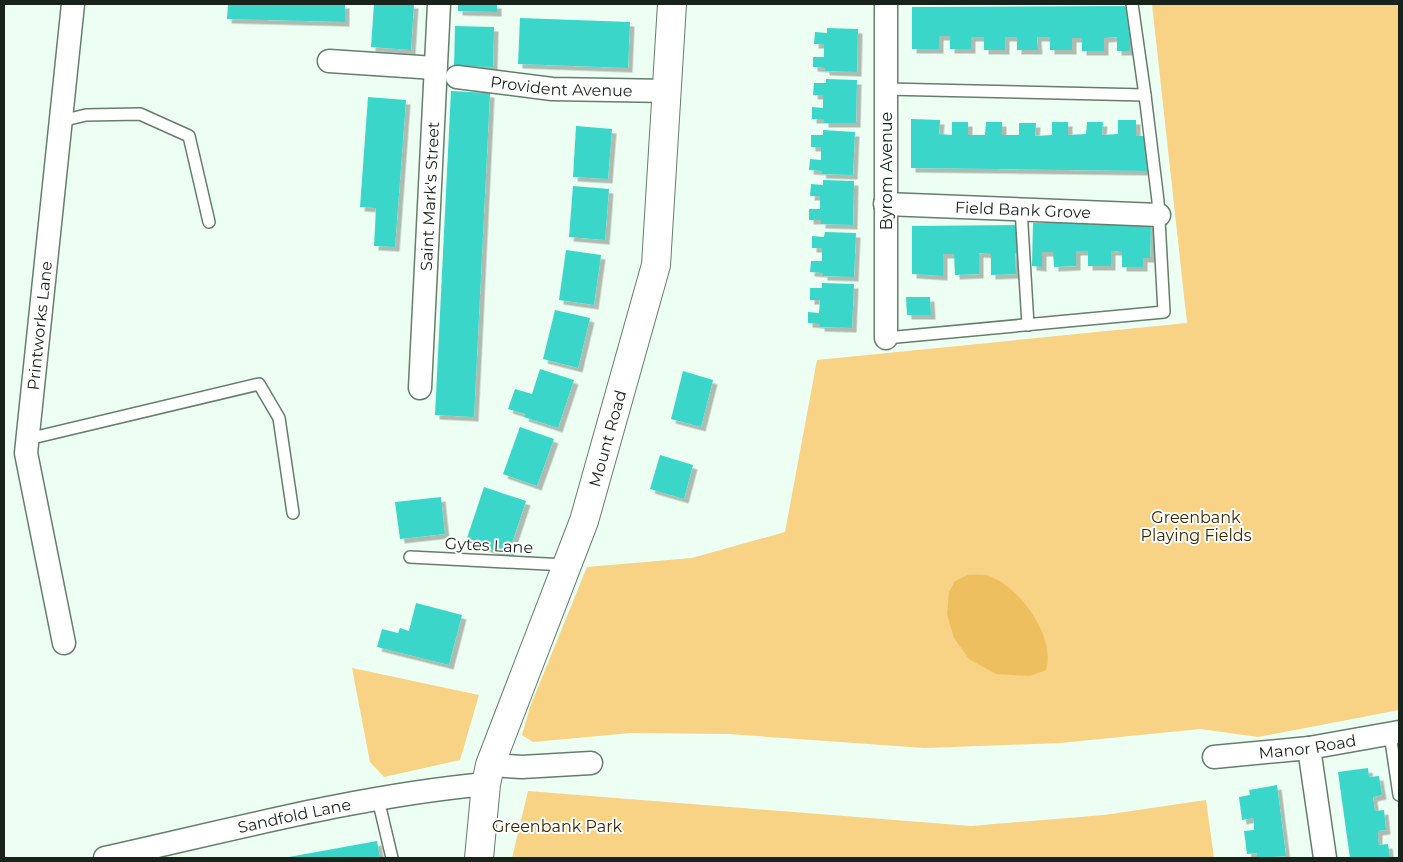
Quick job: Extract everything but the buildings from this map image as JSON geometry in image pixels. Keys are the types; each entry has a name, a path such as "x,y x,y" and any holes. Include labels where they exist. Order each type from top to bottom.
{"main road":[{"name":"Mount Road","path":"478,858 488,774 584,521 656,265 672,4"}],"street":[{"name":"Printworks Lane","path":"64,643 26,453 73,4"},
{"name":"Saint Mark's Street","path":"420,388 439,4"},
{"name":"Byrom Avenue","path":"886,4 886,338"},
{"path":"329,61 436,68"},
{"name":"Provident Avenue","path":"457,77 552,89 668,91"},
{"name":"Field Bank Grove","path":"885,204 1159,215"},
{"name":"Manor Road","path":"1214,757 1310,748 1395,733"},
{"path":"1310,748 1326,858"},
{"path":"488,774 522,767 591,762"},
{"name":"Sandfold Lane","path":"105,858 354,803 442,788 488,774"}],"lane":[{"path":"886,338 1164,312 1159,215 1132,4"},
{"path":"886,89 1145,95"},
{"path":"61,121 86,115 140,114 190,136 209,222"},
{"path":"1021,209 1028,325"},
{"path":"28,439 259,384 279,418 293,513"},
{"name":"Gytes Lane","path":"410,557 566,565"},
{"path":"1395,733 1399,795"},
{"path":"378,799 392,858"}],"green space":[{"name":"Greenbank Playing Fields","path":"1152,4 1399,4 1399,710 1258,737 1200,729 1060,743 925,748 728,734 631,733 533,742 522,735 530,707 587,567 692,558 785,532 817,360 1187,323"},
{"path":"352,668 479,695 460,760 384,777 370,762"},
{"name":"Greenbank Park","path":"528,791 971,826 1104,815 1206,800 1214,858 512,858"}],"shaded area":[{"path":"968,575 991,577 1014,592 1024,603 1041,629 1046,644 1048,657 1046,670 1030,676 996,674 969,659 954,638 947,614 949,592 955,581"}]}
